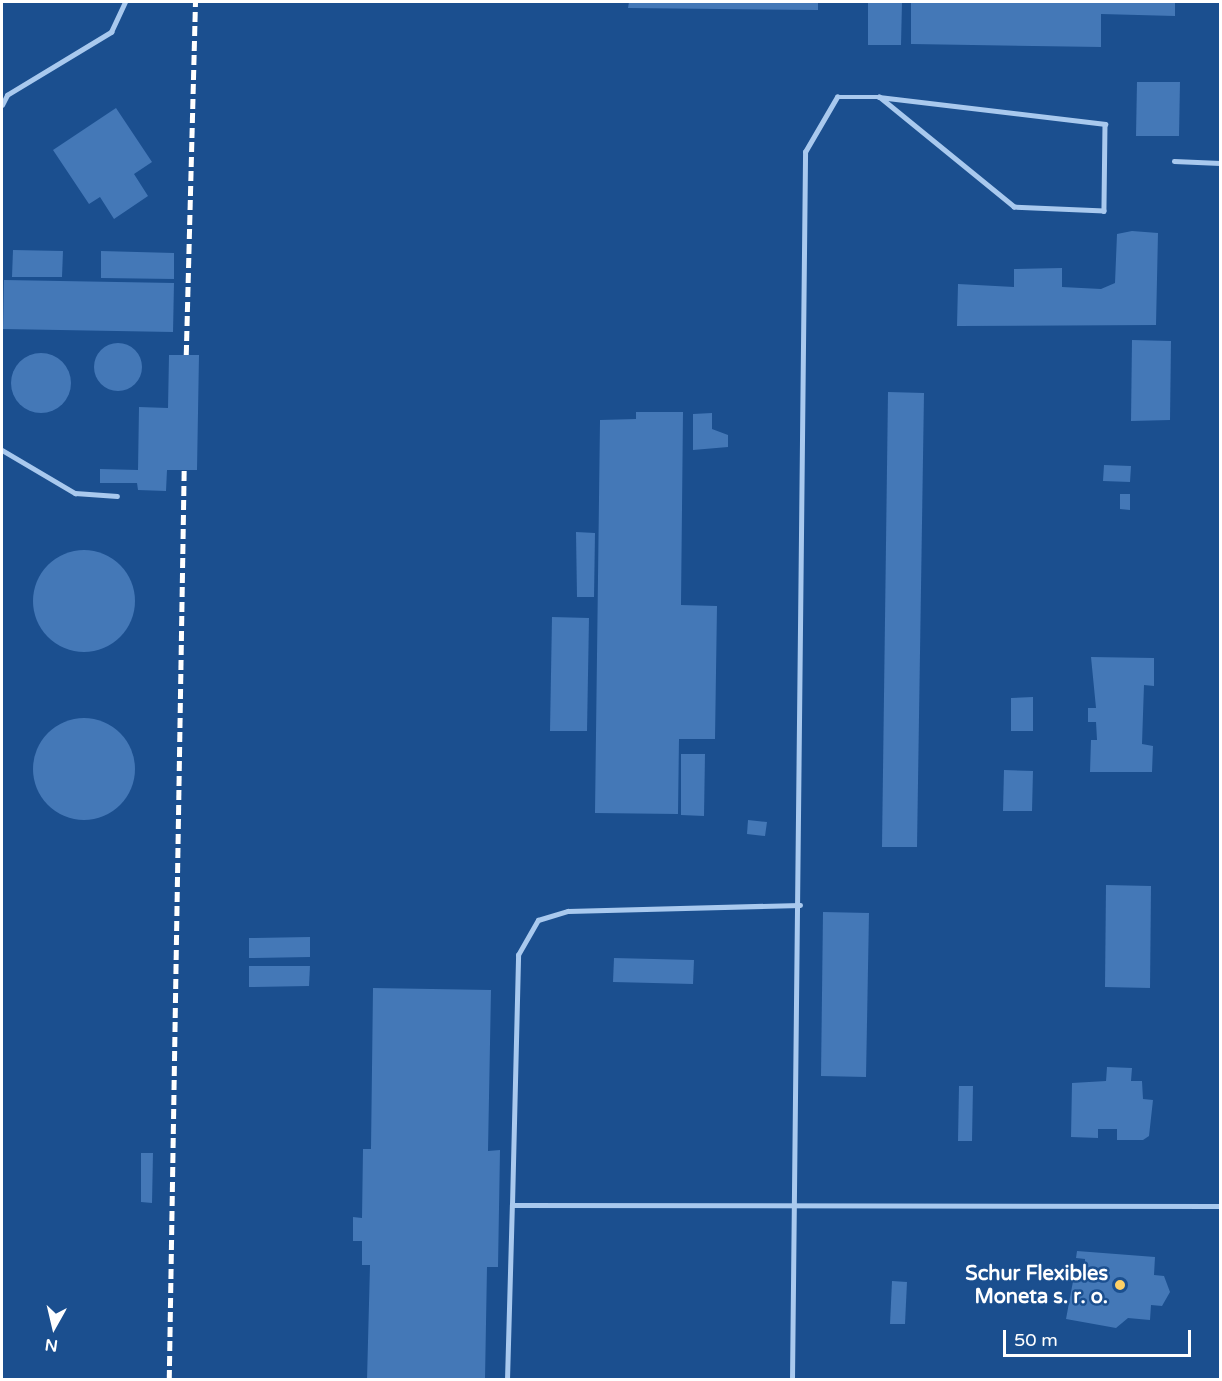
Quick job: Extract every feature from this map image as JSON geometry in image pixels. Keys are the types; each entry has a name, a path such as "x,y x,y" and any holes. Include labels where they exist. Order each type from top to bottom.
{"lane":[{"path":"2,105 8,95 111,32 125,2"},
{"path":"792,1380 797,1205 805,152 837,97 879,97 1105,124 1104,211 1014,207 879,97"},
{"path":"1173,161 1221,163"},
{"path":"2,450 75,493 117,496"},
{"path":"507,1380 518,955 538,920 568,911 800,905"},
{"path":"512,1205 1221,1206"}],"building":[{"path":"629,2 818,2 818,10 628,8"},
{"path":"868,2 902,2 901,45 868,45"},
{"path":"911,2 1175,2 1175,16 1101,14 1101,47 911,44"},
{"path":"1137,82 1180,82 1179,136 1136,136"},
{"path":"116,108 152,162 134,174 148,196 114,219 100,197 89,204 53,150"},
{"path":"1132,231 1158,233 1156,325 957,326 958,284 1014,287 1014,269 1062,268 1062,287 1101,289 1115,283 1117,234"},
{"path":"13,250 63,251 62,277 12,277"},
{"path":"101,251 174,253 174,279 101,278"},
{"path":"4,280 174,283 173,332 3,329"},
{"path":"1132,340 1171,341 1170,420 1131,421"},
{"path":"113,343 123,343 135,350 142,362 142,372 135,384 123,391 113,391 98,380 94,372 94,362 105,347"},
{"path":"41,353 58,358 66,366 71,383 66,400 58,408 41,413 24,408 16,400 11,383 16,366 24,358"},
{"path":"169,355 199,355 197,470 167,470 166,491 138,490 137,483 100,483 100,469 138,470 139,407 168,408"},
{"path":"888,392 924,393 917,847 882,847"},
{"path":"636,412 683,412 681,605 717,606 715,739 679,739 678,814 595,813 600,420 636,419"},
{"path":"712,413 712,429 728,435 728,447 693,450 693,414"},
{"path":"1104,465 1131,466 1130,482 1103,481"},
{"path":"1120,494 1130,494 1130,510 1120,509"},
{"path":"576,532 595,533 594,597 577,597"},
{"path":"84,550 103,554 120,565 131,582 135,601 131,620 120,637 103,648 84,652 65,648 48,637 37,620 33,601 37,582 48,565 65,554"},
{"path":"552,617 589,618 587,731 550,731"},
{"path":"1091,657 1154,658 1154,686 1144,685 1142,744 1153,746 1152,772 1090,772 1091,740 1097,740 1096,722 1088,722 1088,708 1096,708"},
{"path":"1033,697 1033,731 1011,731 1011,698"},
{"path":"84,718 104,722 120,733 131,749 135,769 131,789 120,805 104,816 84,820 64,816 48,805 37,789 33,769 37,749 48,733 64,722"},
{"path":"681,754 705,754 704,816 681,815"},
{"path":"1004,770 1033,771 1032,811 1003,811"},
{"path":"748,820 767,822 765,836 747,834"},
{"path":"1106,885 1151,886 1150,988 1105,987"},
{"path":"823,912 869,913 866,1077 821,1076"},
{"path":"310,937 310,957 249,958 249,938"},
{"path":"614,958 694,960 693,984 613,982"},
{"path":"249,966 310,966 309,986 249,987"},
{"path":"373,988 491,990 488,1151 500,1150 498,1267 487,1267 485,1380 367,1380 370,1265 362,1265 362,1241 353,1241 353,1217 362,1218 363,1149 371,1149"},
{"path":"1107,1067 1132,1068 1131,1081 1142,1081 1143,1099 1153,1100 1149,1136 1143,1140 1117,1140 1117,1129 1098,1129 1098,1138 1071,1137 1072,1083 1106,1081"},
{"path":"959,1086 973,1086 972,1141 958,1141"},
{"path":"141,1153 153,1153 152,1203 141,1202"},
{"name":"Schur Flexibles Moneta s. r. o.","path":"1077,1251 1155,1257 1154,1275 1164,1276 1170,1292 1162,1306 1151,1305 1150,1320 1128,1318 1116,1328 1066,1319 1074,1276 1084,1277 1085,1259 1076,1258"},
{"path":"892,1281 907,1282 905,1324 890,1324"}],"railway":[{"path":"186,355 195,2"},
{"path":"169,1380 184,470"}],"place":[{"name":"Schur Flexibles Moneta s. r. o.","path":"1120,1285"}]}
